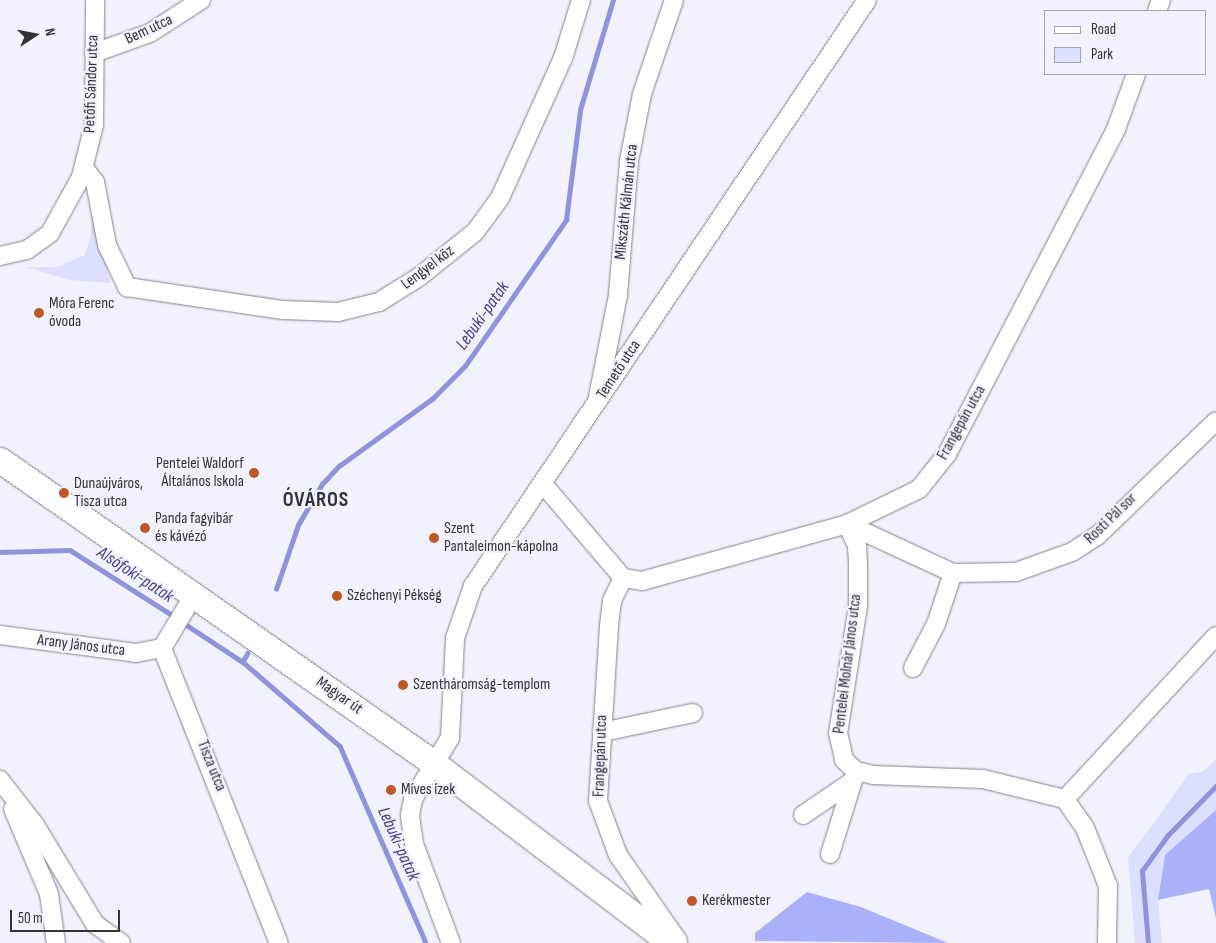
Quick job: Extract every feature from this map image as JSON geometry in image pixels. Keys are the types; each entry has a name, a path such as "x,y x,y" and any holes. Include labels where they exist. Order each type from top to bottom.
{"street":[{"name":"Petőfi Sándor utca","path":"0,256 27,250 50,233 84,168 94,125 95,0"},
{"name":"Bem utca","path":"94,53 150,33 201,0"},
{"name":"Lengyel köz","path":"84,168 95,182 107,245 127,287 283,310 338,312 379,302 419,277 474,232 500,198 563,58 581,0"},
{"name":"Mikszáth Kálmán utca","path":"596,407 618,295 629,161 642,94 674,0"},
{"name":"Temető utca","path":"451,943 414,844 410,815 413,799 435,764 451,730 455,638 473,586 596,407 866,0"},
{"name":"Frangepán utca","path":"680,943 607,833 598,801 612,601 623,578 666,578 847,524 919,489 947,454 1116,130 1136,75"},
{"name":"Rosti Pál sor","path":"847,524 953,573 1016,572 1072,552 1097,536 1216,421"},
{"name":"Magyar út","path":"0,460 190,601 435,764 671,943"},
{"path":"543,484 623,578"},
{"name":"Pentelei Molnár János utca","path":"847,524 857,545 858,606 838,747 855,776"},
{"path":"913,668 936,624 953,573"},
{"path":"162,648 190,601"},
{"name":"Arany János utca","path":"0,635 136,653 162,648"},
{"path":"1065,799 1216,636"},
{"name":"Tisza utca","path":"162,648 279,943"},
{"path":"602,732 693,714"},
{"path":"830,854 855,776"},
{"path":"803,815 855,776 982,779 1065,799 1085,828 1108,886 1106,943"},
{"path":"0,780 35,825 58,868 95,924"},
{"path":"0,788 22,824 43,879 56,918 56,943"},
{"path":"43,879 95,924 121,943"}],"green space":[{"path":"91,198 110,283 69,280 26,267 57,267 85,255 91,235"},
{"path":"1216,759 1216,810 1165,855 1158,900 1162,943 1135,943 1128,858 1189,774 1202,772"}],"shaded area":[{"path":"1216,810 1216,918 1209,889 1158,900 1165,855"},
{"path":"807,892 861,907 948,943 755,941 755,933"}],"waterway":[{"name":"Lebuki-patak","path":"276,589 298,525 322,484 339,466 432,399 465,366 566,220 580,110 613,0"},
{"name":"Alsófoki-patak","path":"0,552 70,550 175,617"},
{"name":"Alsófoki-patak","path":"182,622 243,662"},
{"name":"Lebuki-patak","path":"248,653 243,662 340,746 426,943"},
{"path":"1148,943 1142,871 1168,835 1216,786"}],"place":[{"name":"Móra Ferenc óvoda","path":"39,313"},
{"name":"Pentelei Waldorf Általános Iskola","path":"254,473"},
{"name":"Dunaújváros, Tisza utca","path":"64,493"},
{"name":"Panda fagyibár és kávézó","path":"145,528"},
{"name":"Szent Pantaleimon-kápolna","path":"434,538"},
{"name":"Széchenyi Pékség","path":"337,596"},
{"name":"Szentháromság-templom","path":"403,685"},
{"name":"Míves ízek","path":"391,790"},
{"name":"Kerékmester","path":"692,901"}],"district":[{"name":"ÓVÁROS","path":"316,500"}]}
